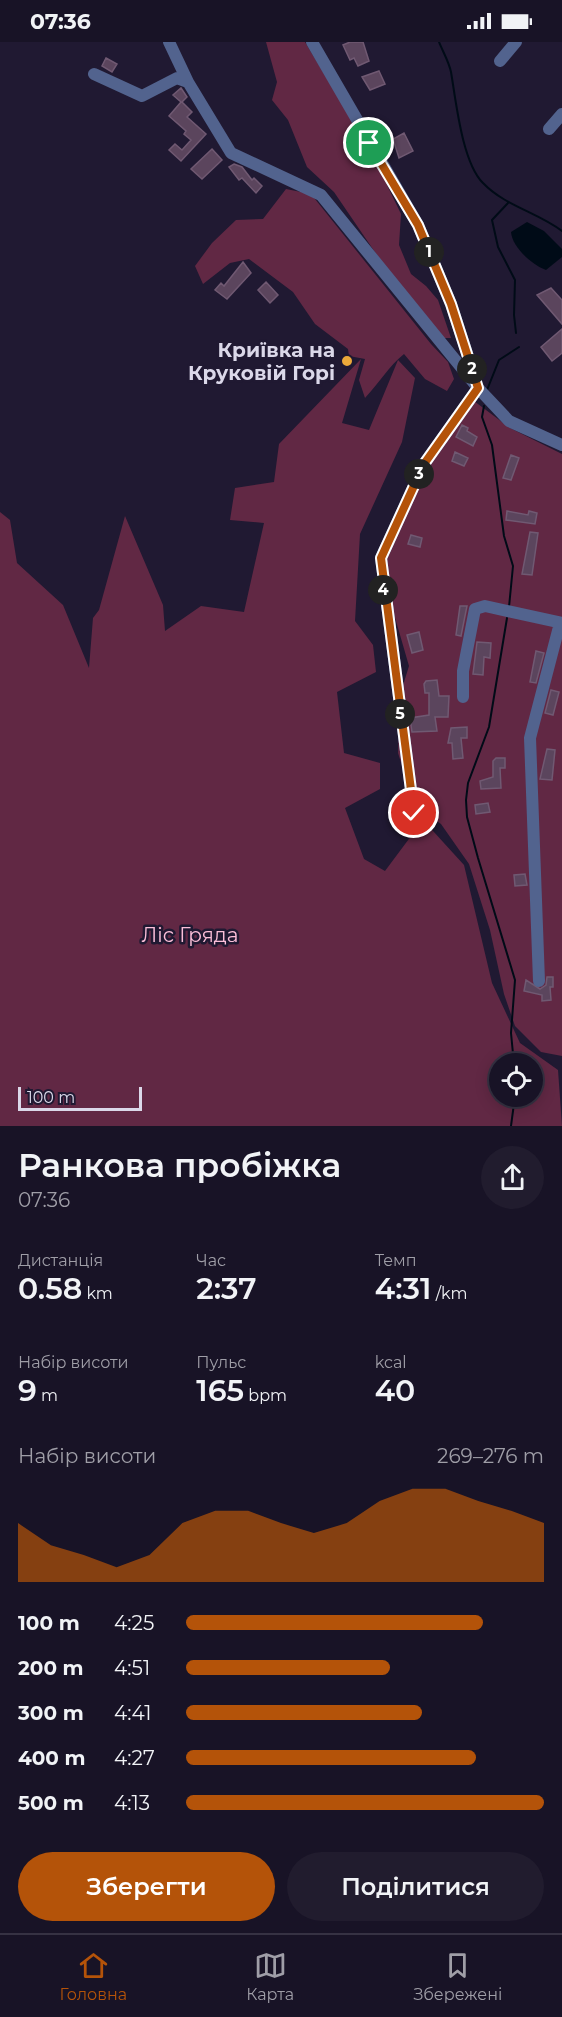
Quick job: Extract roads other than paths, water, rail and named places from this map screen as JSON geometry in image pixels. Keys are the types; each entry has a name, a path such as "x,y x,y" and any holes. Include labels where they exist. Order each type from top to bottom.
{"street":[{"path":"169,42 188,82 231,153 321,195 478,388 509,421 562,445"},
{"path":"312,42 418,225 451,304 478,388"},
{"path":"500,61 516,42"},
{"path":"94,74 142,96 177,78 188,82"},
{"path":"549,129 562,114"},
{"path":"414,813 381,558 424,464 478,388"},
{"path":"463,697 463,671 475,609 485,606 561,623 530,738 539,981"}],"waterway":[{"path":"439,42 450,68 461,130 476,173 483,183 501,198 562,231"},
{"path":"508,203 492,220 498,247 515,280 516,333"},
{"path":"487,390 499,360 519,347"},
{"path":"484,406 482,417 492,445 504,536 513,566 509,607"},
{"path":"507,618 489,727 468,783 466,800 467,817 478,858 515,980 511,1033 513,1053"},
{"path":"511,1126 514,1107"}],"place":[{"name":"Криївка на Круковій Горі","path":"347,361"}],"park label":[{"name":"Ліс Гряда","path":"190,935"}]}
